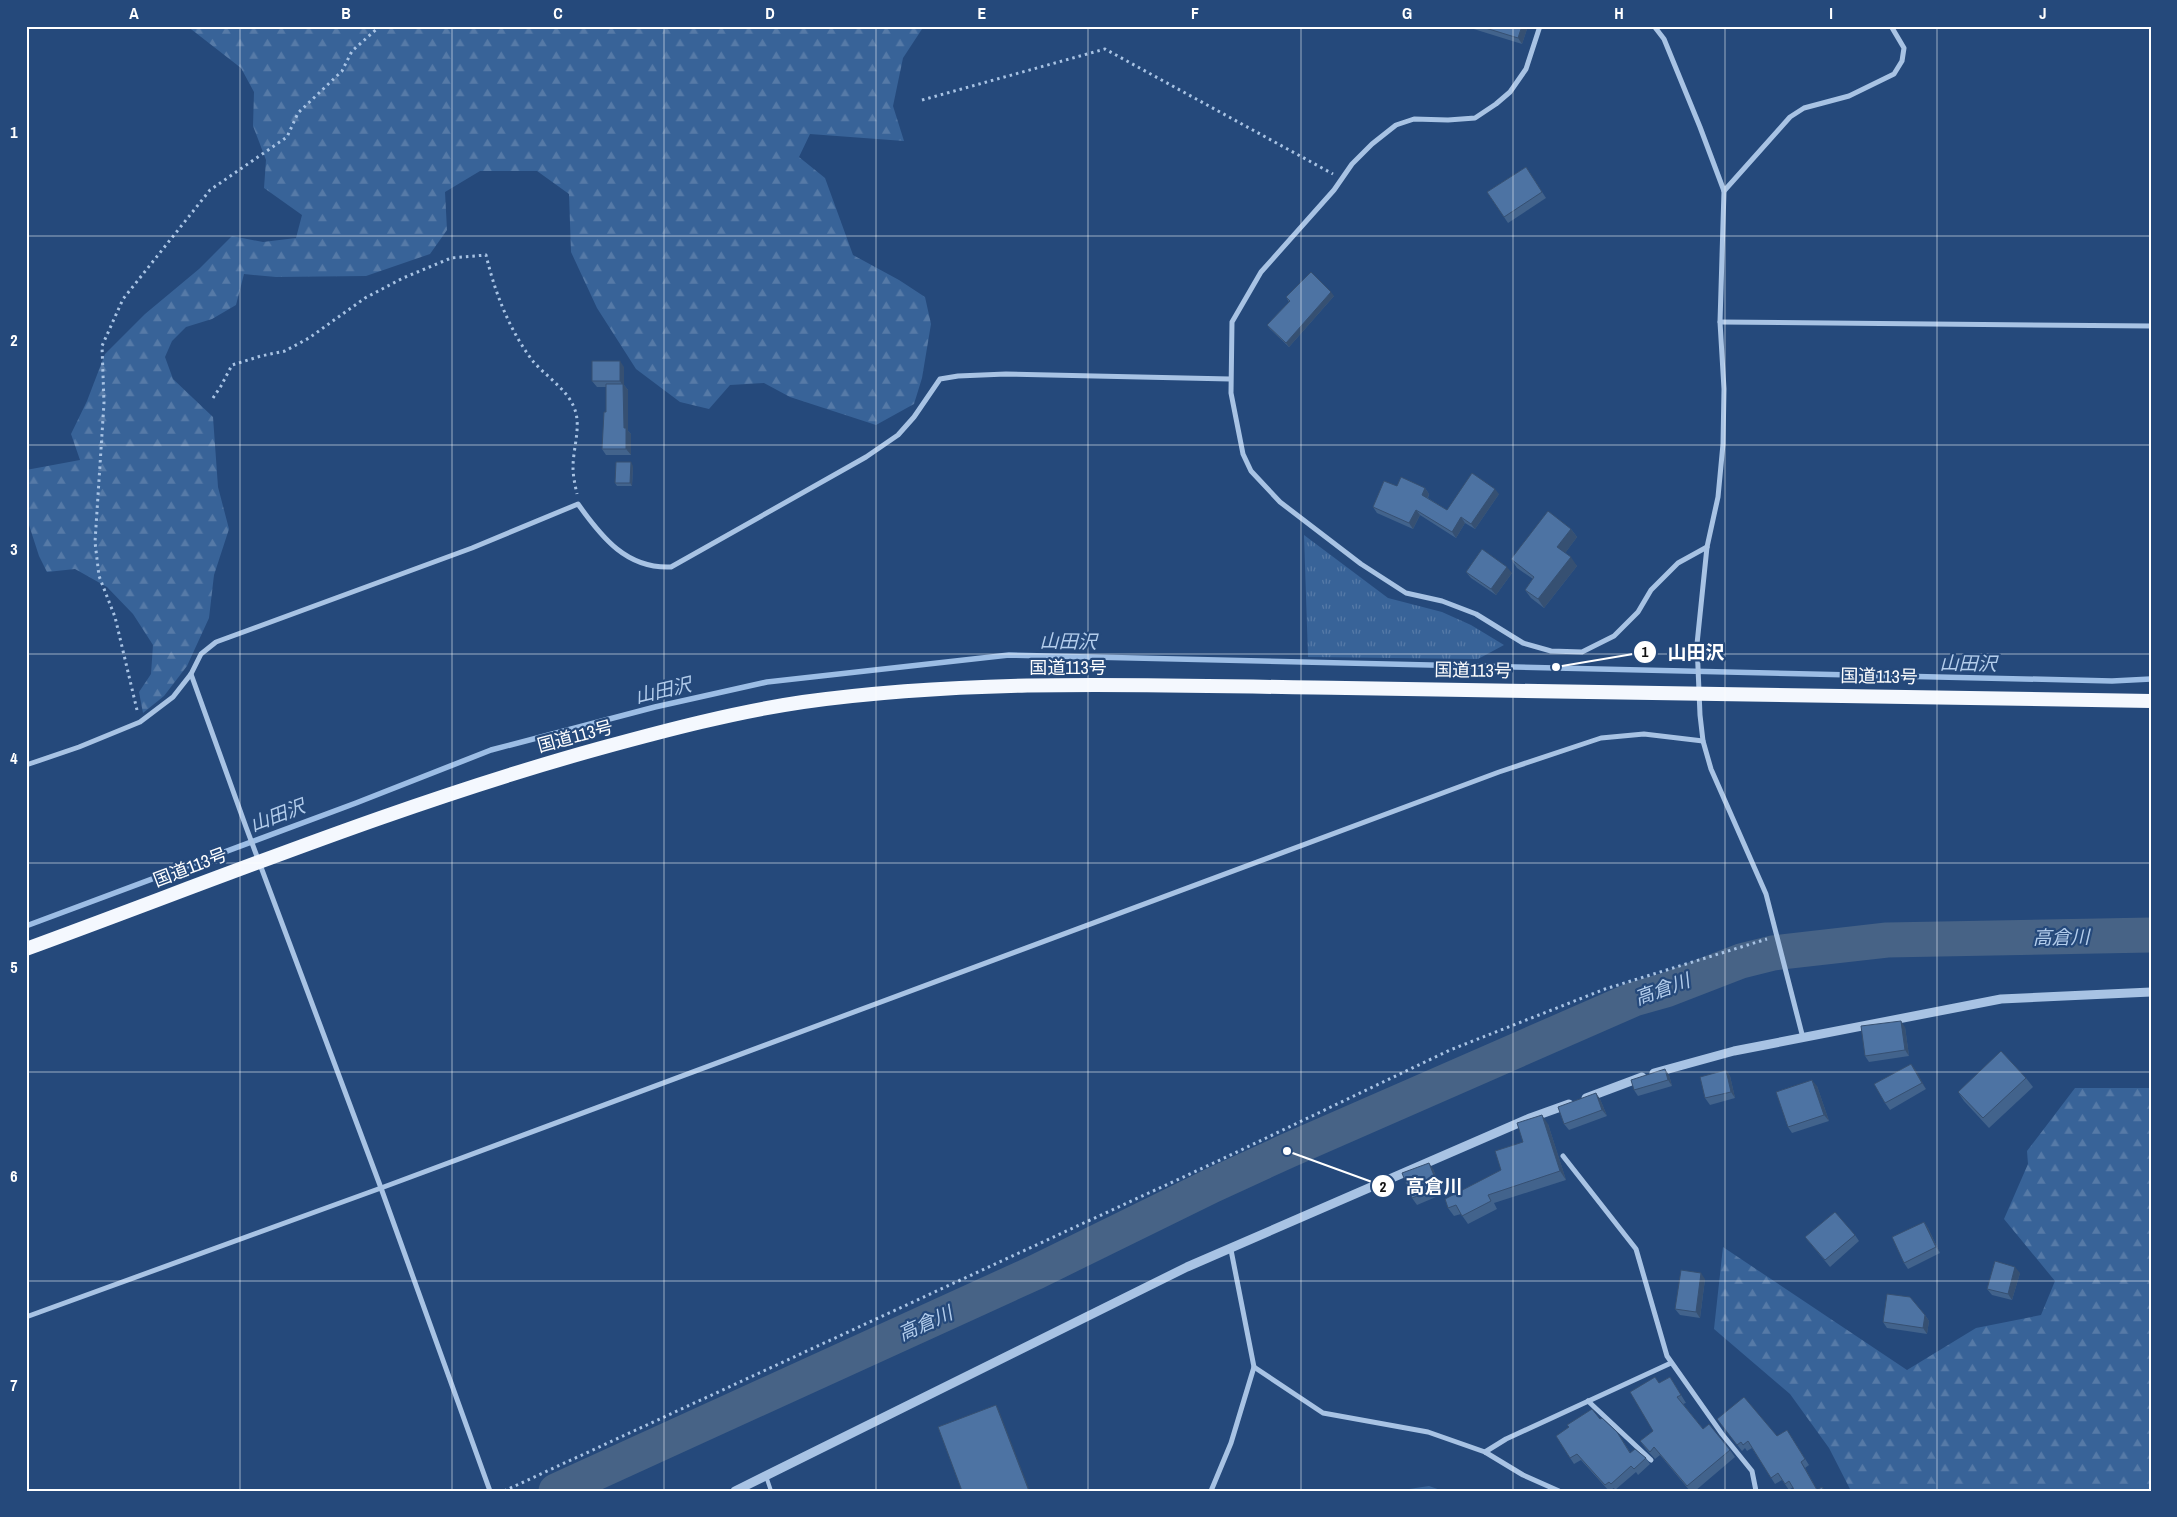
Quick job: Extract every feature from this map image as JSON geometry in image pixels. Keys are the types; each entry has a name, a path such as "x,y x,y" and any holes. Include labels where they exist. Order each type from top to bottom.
{"highway":[{"name":"国道113号","path":"26,949 372,820 537,765 675,728 799,703 936,688 1069,684 1699,691 2151,701"}],"street":[{"path":"1540,26 1526,69 1510,92 1475,118 1448,120 1414,119 1396,125 1372,144 1352,164 1300,230 1261,272 1232,322 1230,379 1236,430 1243,454 1251,471 1280,502 1361,564 1406,593 1442,601 1476,614 1523,643 1551,650 1582,652 1614,636 1638,612 1651,590 1678,563 1707,547"},
{"path":"1654,26 1664,39 1724,191 1720,322 1724,389 1723,444 1718,497 1707,547 1697,644 1703,741 1711,769 1766,894 1804,1038"},
{"path":"1724,191 1790,116 1804,108 1849,96 1894,74 1902,61 1904,48 1891,26"},
{"path":"1720,322 2151,326"},
{"path":"26,765 79,747 140,722 173,697 191,674 201,654 216,642 472,548 578,504 592,524 615,548 634,562 656,568 671,567 866,457 898,435 914,417 940,379 958,376 1006,374 1230,379"},
{"path":"191,674 381,1188 490,1491"},
{"path":"26,1318 1500,772 1601,738 1644,734 1703,741"},
{"path":"735,1491 1178,1272 1530,1118 1647,1076 1734,1051 2001,999 2151,992"},
{"path":"1563,1156 1598,1197 1636,1249 1667,1356 1716,1427 1752,1470 1756,1491"},
{"path":"1211,1491 1231,1442 1254,1367 1231,1250"},
{"path":"1485,1452 1506,1439 1671,1362"},
{"path":"1254,1367 1323,1413 1428,1432 1485,1452 1523,1475 1559,1491"},
{"path":"1588,1402 1651,1460"}],"lane":[{"path":"766,1476 771,1491"}],"path":[{"path":"140,722 115,617 99,576 97,559 97,495 104,403 102,346 123,299 210,190 287,137 298,113 342,71 352,51 380,26"},
{"path":"922,100 1105,49 1342,179"},
{"path":"212,398 232,365 285,351 309,338 365,298 403,278 451,258 486,255 497,292 512,329 533,362 558,385 575,410 576,431 573,468 578,504"},
{"path":"504,1491 1218,1161 1450,1050 1605,989 1777,936"}],"green space":[{"path":"187,26 924,26 903,58 893,106 904,141 810,134 799,157 825,178 853,255 899,280 925,297 931,324 922,378 914,404 876,425 790,397 764,383 730,385 709,409 680,402 636,369 597,308 571,252 569,194 537,171 480,171 445,192 447,230 430,254 366,276 276,277 244,274 236,305 212,319 186,327 172,341 165,357 173,379 213,417 218,487 229,529 214,575 209,618 187,666 164,696 143,713 139,692 151,674 153,645 133,614 107,587 75,569 47,572 39,556 29,525 26,524 26,470 80,460 71,434 87,401 105,354 145,314 199,269 232,236 263,242 296,238 302,215 264,188 266,160 253,126 254,92 241,68"},
{"path":"1304,535 1388,598 1442,612 1471,625 1504,645 1478,659 1308,657"},
{"path":"2075,1088 2151,1088 2151,1491 1851,1491 1829,1448 1790,1394 1714,1329 1723,1247 1907,1370 1976,1328 2041,1315 2055,1281 2004,1219 2028,1164 2027,1151"},
{"path":"1429,1486 1443,1491 1396,1491"}],"building":[{"path":"1479,26 1522,26 1518,38"},
{"path":"1526,167 1542,192 1504,217 1487,192"},
{"path":"1311,272 1331,292 1286,343 1267,325 1290,301 1286,297"},
{"path":"592,361 620,361 620,381 592,381"},
{"path":"606,384 623,384 626,449 602,449 604,412 606,412"},
{"path":"616,462 631,462 630,483 615,483"},
{"path":"1472,473 1495,489 1471,524 1461,517 1452,532 1416,510 1409,523 1373,507 1384,481 1397,486 1401,477 1425,488 1422,495 1447,510"},
{"path":"1548,511 1571,529 1557,547 1571,557 1538,599 1525,590 1534,577 1511,559"},
{"path":"1482,549 1507,567 1491,589 1466,572"},
{"path":"1901,1021 1905,1050 1865,1056 1861,1026"},
{"path":"2001,1051 2026,1078 1983,1118 1958,1092"},
{"path":"1911,1064 1922,1083 1885,1103 1874,1084"},
{"path":"1665,1069 1668,1080 1634,1090 1631,1080"},
{"path":"1726,1070 1731,1092 1705,1098 1700,1077"},
{"path":"1812,1080 1824,1115 1788,1127 1776,1092"},
{"path":"1596,1093 1602,1110 1564,1124 1558,1107"},
{"path":"1542,1115 1560,1171 1488,1195 1491,1201 1462,1216 1456,1205 1448,1208 1445,1199 1501,1170 1495,1151 1523,1142 1517,1123"},
{"path":"1429,1163 1439,1188 1412,1198 1402,1173"},
{"path":"1835,1212 1855,1235 1825,1260 1805,1237"},
{"path":"1924,1222 1936,1247 1904,1263 1892,1237"},
{"path":"1995,1261 2015,1267 2008,1294 1987,1289"},
{"path":"1681,1270 1701,1273 1696,1312 1675,1309"},
{"path":"1887,1294 1910,1297 1925,1315 1923,1328 1883,1322"},
{"path":"1655,1377 1659,1383 1670,1377 1681,1395 1677,1397 1703,1429 1709,1424 1730,1450 1687,1486 1654,1447 1650,1452 1640,1441 1653,1431 1630,1392"},
{"path":"1744,1397 1777,1436 1787,1430 1805,1459 1801,1462 1817,1490 1822,1487 1824,1491 1795,1491 1789,1481 1785,1484 1778,1473 1771,1478 1748,1441 1743,1445 1741,1442 1737,1445 1717,1419"},
{"path":"996,1405 1029,1491 962,1491 938,1427"},
{"path":"1592,1409 1600,1419 1602,1418 1617,1432 1630,1453 1635,1449 1646,1458 1634,1469 1631,1466 1611,1484 1609,1482 1605,1485 1577,1454 1570,1458 1556,1436 1569,1427 1567,1425"}],"waterway":[{"name":"山田沢","path":"26,926 356,803 491,750 655,707 767,682 1009,655 2112,681 2151,679"},
{"name":"高倉川","path":"556,1491 1036,1272 1213,1185 1287,1151 1634,999 1666,990 1741,961 1773,953 1887,940 2151,935"}],"place":[{"name":"山田沢","path":"1556,667"},
{"name":"高倉川","path":"1287,1151"}]}
